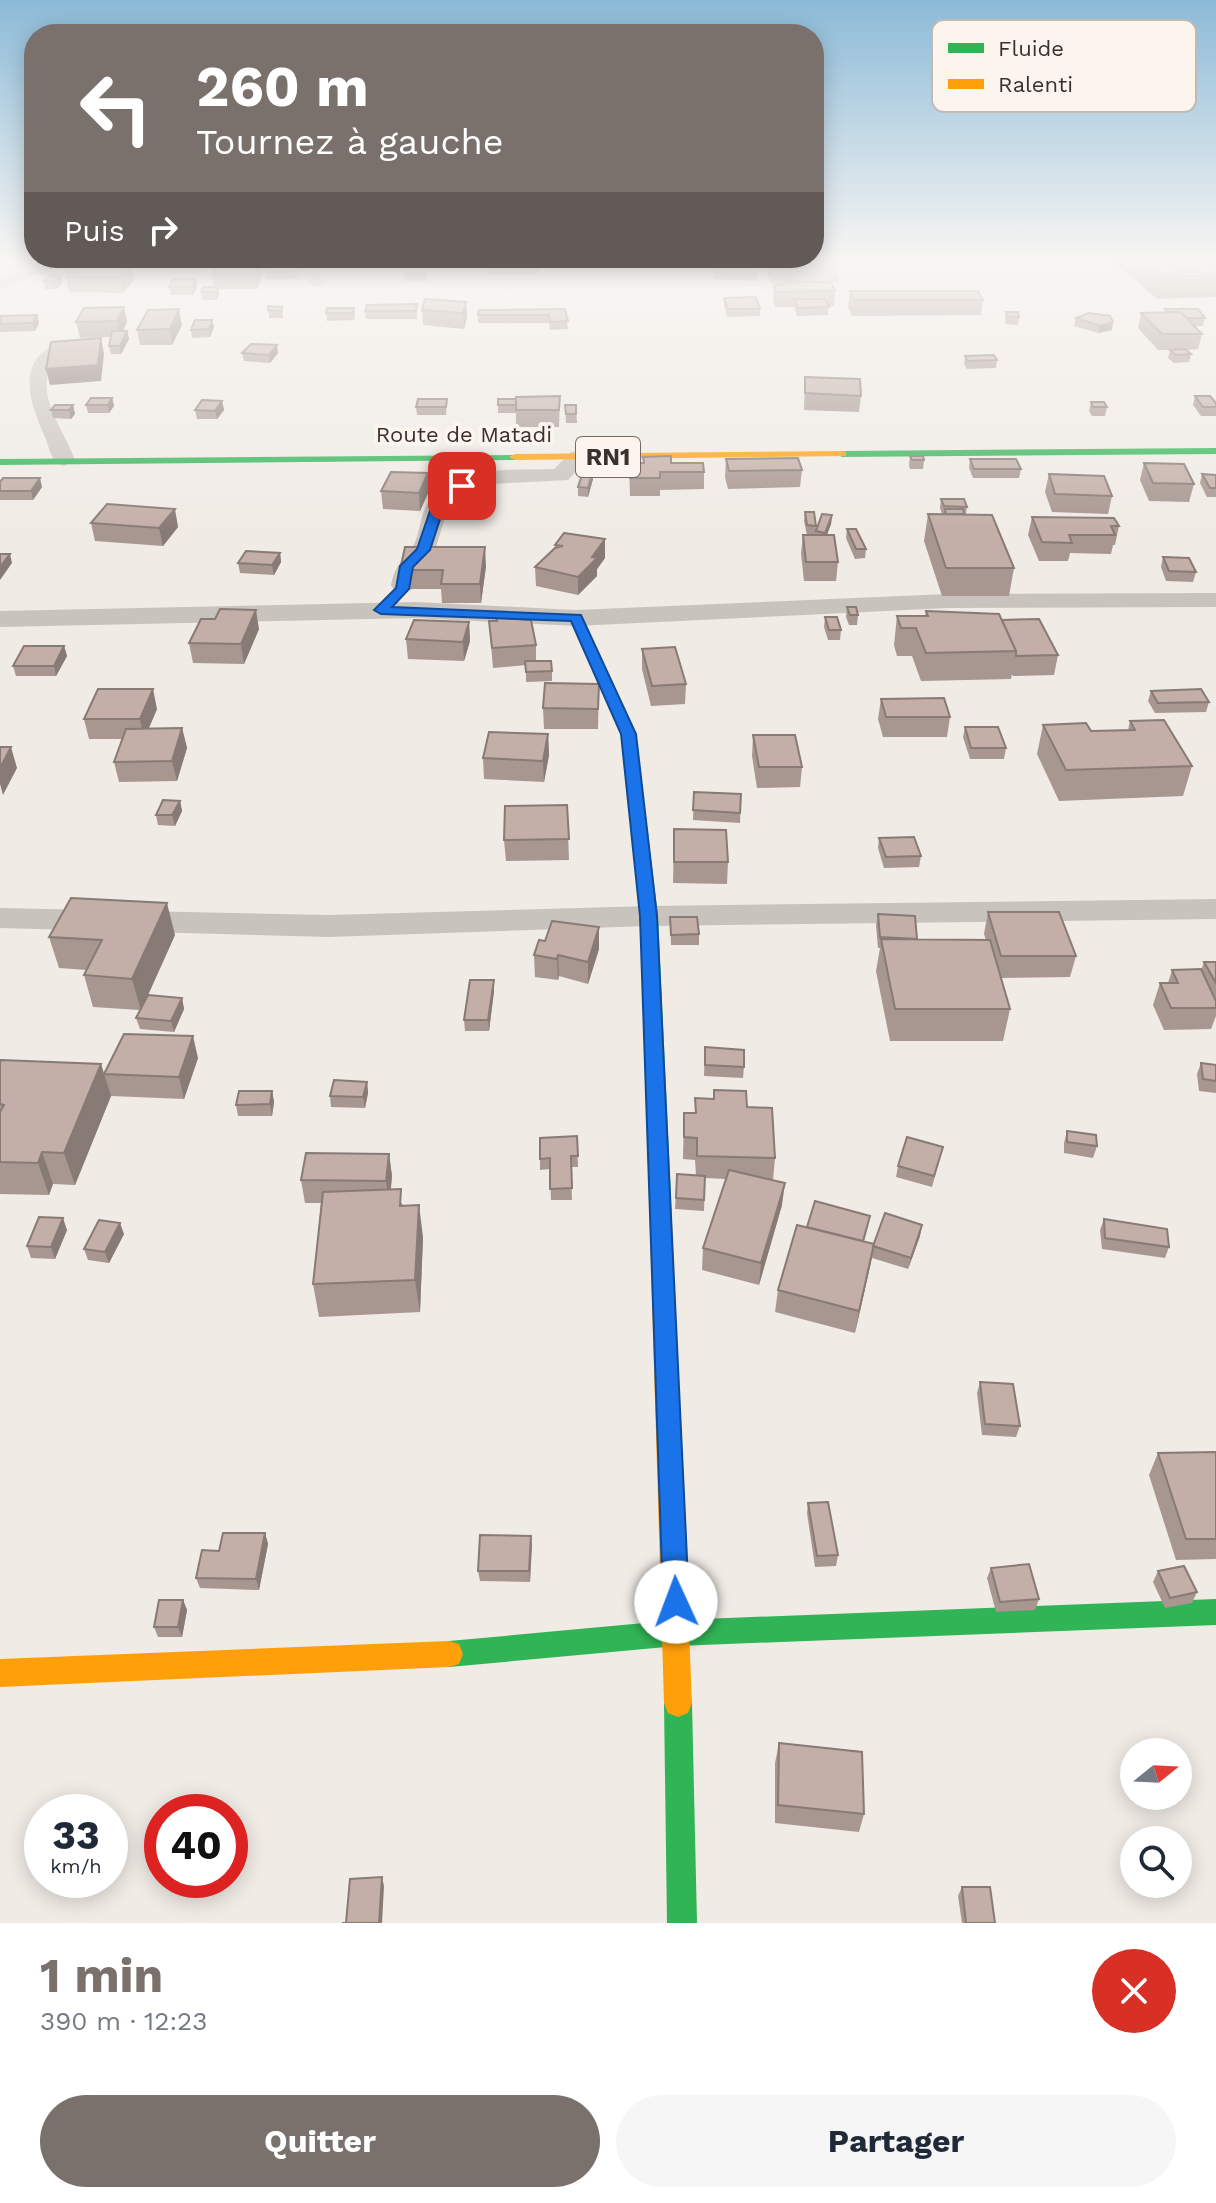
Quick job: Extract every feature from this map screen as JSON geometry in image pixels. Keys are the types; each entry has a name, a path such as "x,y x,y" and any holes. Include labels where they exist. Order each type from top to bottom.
{"main road":[{"name":"Route de Matadi","path":"0,462 1216,451"},
{"path":"576,618 629,734 649,916 677,1633 682,1923"},
{"path":"0,1673 493,1652 677,1633 1216,1612"}],"street":[{"path":"61,352 40,371 37,387 64,460"},
{"path":"381,610 402,589 407,566 423,550 438,505 462,486 487,478 560,475 579,457"},
{"path":"0,619 381,610 576,618 948,601 1216,600"},
{"path":"0,918 329,926 649,916 1216,909"}],"building":[{"path":"49,352 99,352 98,365 46,369"},
{"path":"243,352 272,352 269,355"},
{"path":"1172,352 1191,354 1176,355"},
{"path":"994,355 997,360 968,361 965,356"},
{"path":"805,377 860,379 861,396 805,393"},
{"path":"560,396 559,410 516,410 516,397"},
{"path":"1195,396 1210,396 1216,407 1203,407"},
{"path":"91,398 112,398 108,405 86,405"},
{"path":"418,399 447,399 446,407 416,407"},
{"path":"498,399 516,399 516,405 498,405"},
{"path":"202,400 222,401 215,411 195,410"},
{"path":"1091,402 1104,402 1107,407 1093,407"},
{"path":"55,405 73,405 69,410 51,410"},
{"path":"565,405 576,405 576,414 566,414"},
{"path":"671,456 671,463 703,463 704,472 660,472 660,478 630,478 629,463 644,463 643,457"},
{"path":"910,456 923,456 924,460 912,460"},
{"path":"798,458 802,470 729,471 726,459"},
{"path":"970,459 1016,459 1021,469 974,469"},
{"path":"1144,463 1184,464 1194,484 1153,483"},
{"path":"584,469 593,470 588,488 578,487"},
{"path":"391,472 428,473 419,493 381,491"},
{"path":"1049,474 1104,476 1112,496 1055,494"},
{"path":"1202,474 1216,475 1216,488 1210,488"},
{"path":"3,478 40,478 31,491 0,491"},
{"path":"941,499 964,499 967,507 944,506"},
{"path":"107,504 175,509 159,528 91,523"},
{"path":"945,509 963,509 964,514 946,514"},
{"path":"805,512 814,512 816,526 807,525"},
{"path":"822,514 832,515 825,533 816,531"},
{"path":"928,514 992,515 1014,568 946,568"},
{"path":"1032,517 1114,518 1119,526 1111,526 1115,535 1069,535 1072,543 1042,542"},
{"path":"847,529 856,529 866,549 856,549"},
{"path":"564,533 605,539 592,557 597,558 578,577 535,567 555,548 563,546 555,545"},
{"path":"803,535 834,535 838,562 806,562"},
{"path":"405,547 485,547 480,584 441,584 443,570 400,570"},
{"path":"246,551 280,553 272,565 238,563"},
{"path":"0,554 10,554 0,567"},
{"path":"1163,557 1189,558 1196,572 1169,571"},
{"path":"847,607 856,607 858,615 850,615"},
{"path":"220,609 256,610 241,644 189,643 201,619 215,619"},
{"path":"926,611 999,614 1016,651 926,653 916,628 901,628 897,616 928,616"},
{"path":"496,617 531,620 536,645 492,648 489,621 497,621"},
{"path":"825,617 837,617 841,630 829,630"},
{"path":"1039,619 1058,655 1016,656 1002,620"},
{"path":"414,620 469,622 463,642 406,639"},
{"path":"24,646 64,646 54,666 13,666"},
{"path":"675,647 686,684 652,686 642,649"},
{"path":"525,661 551,661 552,671 526,672"},
{"path":"545,683 599,684 598,709 543,708"},
{"path":"98,689 153,689 140,719 84,719"},
{"path":"1201,689 1209,702 1158,703 1151,691"},
{"path":"944,698 950,717 886,717 881,699"},
{"path":"1164,720 1192,766 1066,770 1043,725 1086,723 1091,731 1135,730 1130,721"},
{"path":"965,727 998,727 1006,748 971,748"},
{"path":"182,728 172,761 114,762 126,729"},
{"path":"489,732 548,734 543,761 483,758"},
{"path":"753,735 795,735 802,767 759,767"},
{"path":"0,747 11,747 0,768"},
{"path":"694,792 741,794 740,813 693,810"},
{"path":"163,800 180,801 172,815 156,815"},
{"path":"567,805 569,839 504,840 505,806"},
{"path":"674,829 726,830 728,862 674,862"},
{"path":"914,837 921,856 886,857 879,838"},
{"path":"71,898 167,903 132,979 84,975 102,940 49,937"},
{"path":"988,912 1059,912 1076,956 1001,956"},
{"path":"878,914 915,916 917,939 880,937"},
{"path":"670,917 697,917 699,934 671,935"},
{"path":"552,921 599,927 588,962 558,955 557,959 534,955 539,940 545,941"},
{"path":"881,939 990,940 1010,1009 895,1009"},
{"path":"1204,962 1216,962 1216,983"},
{"path":"1201,969 1216,1001 1216,1008 1171,1008 1160,983 1178,983 1172,970"},
{"path":"470,980 494,980 488,1020 464,1020"},
{"path":"148,995 182,998 171,1021 136,1018"},
{"path":"124,1034 193,1036 179,1077 104,1074"},
{"path":"705,1047 744,1050 744,1067 705,1065"},
{"path":"1,1060 101,1064 64,1153 42,1152 38,1163 0,1162 0,1112 4,1105 0,1104"},
{"path":"1201,1063 1216,1065 1216,1081 1203,1079"},
{"path":"334,1080 367,1082 363,1097 330,1096"},
{"path":"714,1090 746,1091 747,1107 772,1108 775,1158 697,1156 697,1138 684,1137 684,1113 696,1113 695,1098 714,1099"},
{"path":"239,1091 272,1091 270,1104 236,1105"},
{"path":"1067,1131 1096,1135 1097,1146 1067,1142"},
{"path":"577,1136 578,1156 571,1156 572,1188 550,1189 550,1158 540,1159 540,1138"},
{"path":"907,1137 943,1147 934,1176 898,1166"},
{"path":"306,1153 389,1154 386,1181 301,1180"},
{"path":"729,1170 785,1183 761,1263 703,1248"},
{"path":"677,1174 705,1176 704,1200 676,1198"},
{"path":"401,1189 400,1206 419,1205 415,1280 313,1284 323,1192"},
{"path":"815,1201 870,1216 863,1241 807,1227"},
{"path":"885,1213 922,1225 911,1258 873,1246"},
{"path":"39,1217 63,1218 51,1247 27,1246"},
{"path":"1104,1219 1167,1229 1169,1247 1105,1238"},
{"path":"99,1220 120,1223 105,1252 84,1249"},
{"path":"797,1225 874,1244 859,1311 778,1290"},
{"path":"980,1382 1013,1384 1020,1426 985,1424"},
{"path":"1216,1452 1216,1539 1186,1539 1158,1453"},
{"path":"828,1502 838,1555 817,1556 808,1503"},
{"path":"223,1533 265,1533 256,1579 196,1578 202,1550 219,1551"},
{"path":"480,1535 531,1536 529,1571 478,1571"},
{"path":"1029,1564 1039,1599 1000,1602 991,1568"},
{"path":"1184,1566 1197,1592 1170,1598 1158,1571"},
{"path":"159,1600 183,1600 178,1627 154,1627"},
{"path":"779,1743 862,1752 864,1814 778,1805"},
{"path":"382,1877 379,1923 346,1923 350,1879"},
{"path":"962,1887 990,1887 995,1923 966,1923"}],"traffic: fast":[{"path":"842,454 1216,451"},
{"path":"0,462 515,457"},
{"path":"576,618 629,734 649,916 660,1198"},
{"path":"449,1654 677,1633 1216,1612"},
{"path":"678,1703 682,1923"}],"traffic: slow":[{"path":"515,457 842,454"},
{"path":"660,1198 678,1703"},
{"path":"0,1673 449,1654"}],"route":[{"path":"462,486 438,505 423,550 407,566 402,589 381,610 576,618 612,690 629,734 649,916 676,1602"}]}
